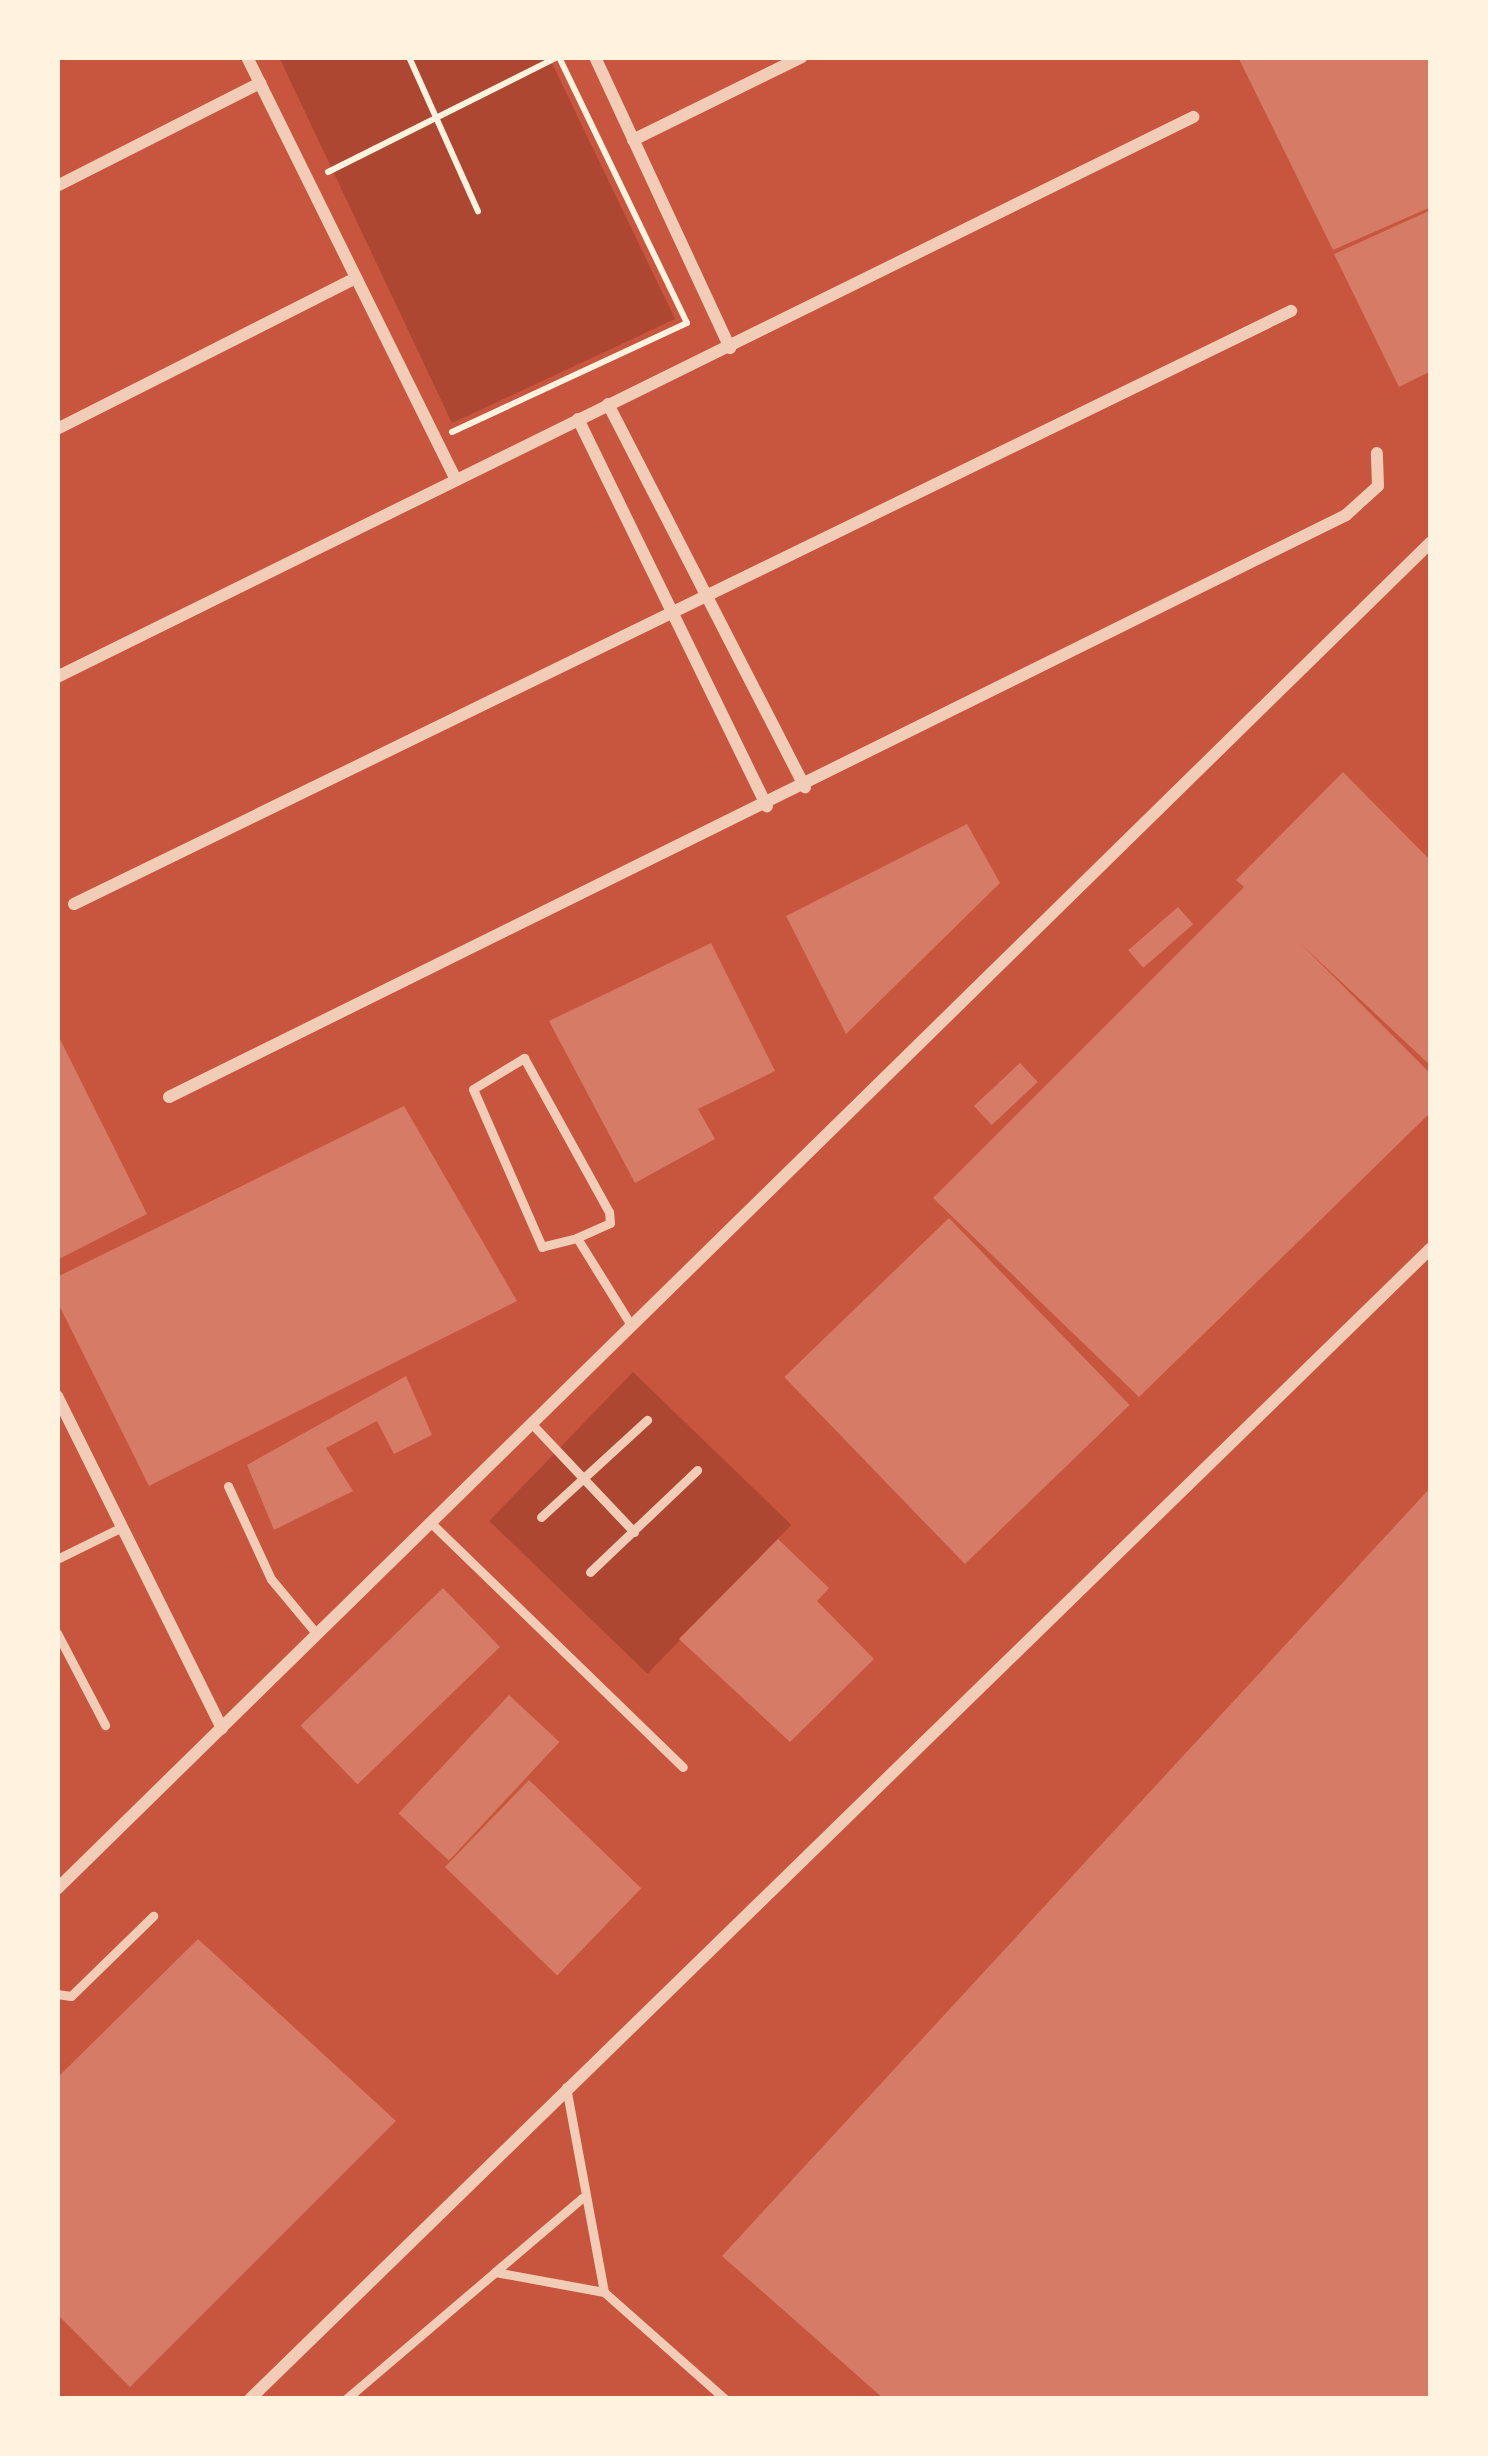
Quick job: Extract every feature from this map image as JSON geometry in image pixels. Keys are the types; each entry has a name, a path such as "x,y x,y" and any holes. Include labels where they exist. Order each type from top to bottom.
{"street":[{"path":"247,57 456,480"},
{"path":"595,57 730,349"},
{"path":"633,140 802,57"},
{"path":"57,186 260,83"},
{"path":"57,677 1193,117"},
{"path":"57,429 356,278"},
{"path":"74,904 705,601 1291,311"},
{"path":"608,404 705,601 806,787"},
{"path":"578,419 767,806"},
{"path":"169,1097 806,787 1346,515 1378,486 1377,453"},
{"path":"57,1889 1431,542"},
{"path":"250,2399 1431,1248"},
{"path":"57,1396 222,1728"}],"lane":[{"path":"524,1058 611,1218 577,1238 542,1247 473,1089 524,1058"},
{"path":"577,1238 631,1325"},
{"path":"541,1517 647,1420"},
{"path":"531,1423 634,1532"},
{"path":"590,1573 697,1470"},
{"path":"228,1486 271,1579 316,1634"},
{"path":"430,1522 683,1766"},
{"path":"57,1559 122,1527"},
{"path":"57,1633 105,1725"},
{"path":"57,1994 71,1996 153,1916"},
{"path":"566,2087 582,2198 604,2292"},
{"path":"346,2399 582,2198"},
{"path":"495,2272 604,2292 725,2399"}],"path":[{"path":"357,57 407,57 478,211"},
{"path":"325,174 558,57 687,323 448,434 438,412"},
{"path":"316,154 335,195"}],"shaded area":[{"path":"279,57 549,57 675,319 452,423"},
{"path":"633,1372 791,1525 647,1674 489,1521"}],"building":[{"path":"1238,57 1431,57 1431,207 1333,250"},
{"path":"1431,210 1431,371 1399,387 1334,254"},
{"path":"1343,772 1431,861 1431,1066 1300,943 1431,1074 1431,1112 1139,1397 933,1198 1244,887 1236,880"},
{"path":"967,824 1000,883 846,1034 786,916"},
{"path":"1178,907 1193,924 1143,968 1128,950"},
{"path":"711,943 775,1071 698,1109 715,1139 635,1183 549,1021"},
{"path":"57,1033 147,1214 57,1260"},
{"path":"1020,1063 1038,1082 992,1125 974,1106"},
{"path":"404,1106 517,1301 149,1486 57,1301 57,1277"},
{"path":"949,1218 1130,1405 965,1564 784,1377"},
{"path":"406,1376 432,1435 394,1454 377,1421 326,1448 353,1491 274,1530 247,1465"},
{"path":"1431,1487 1431,2399 884,2399 722,2256"},
{"path":"778,1539 829,1588 817,1601 874,1659 790,1742 679,1639"},
{"path":"443,1588 500,1647 358,1785 301,1726"},
{"path":"509,1695 559,1742 449,1861 399,1813"},
{"path":"529,1780 641,1888 557,1975 445,1867"},
{"path":"198,1939 396,2121 130,2387 57,2314 57,2078"}]}
